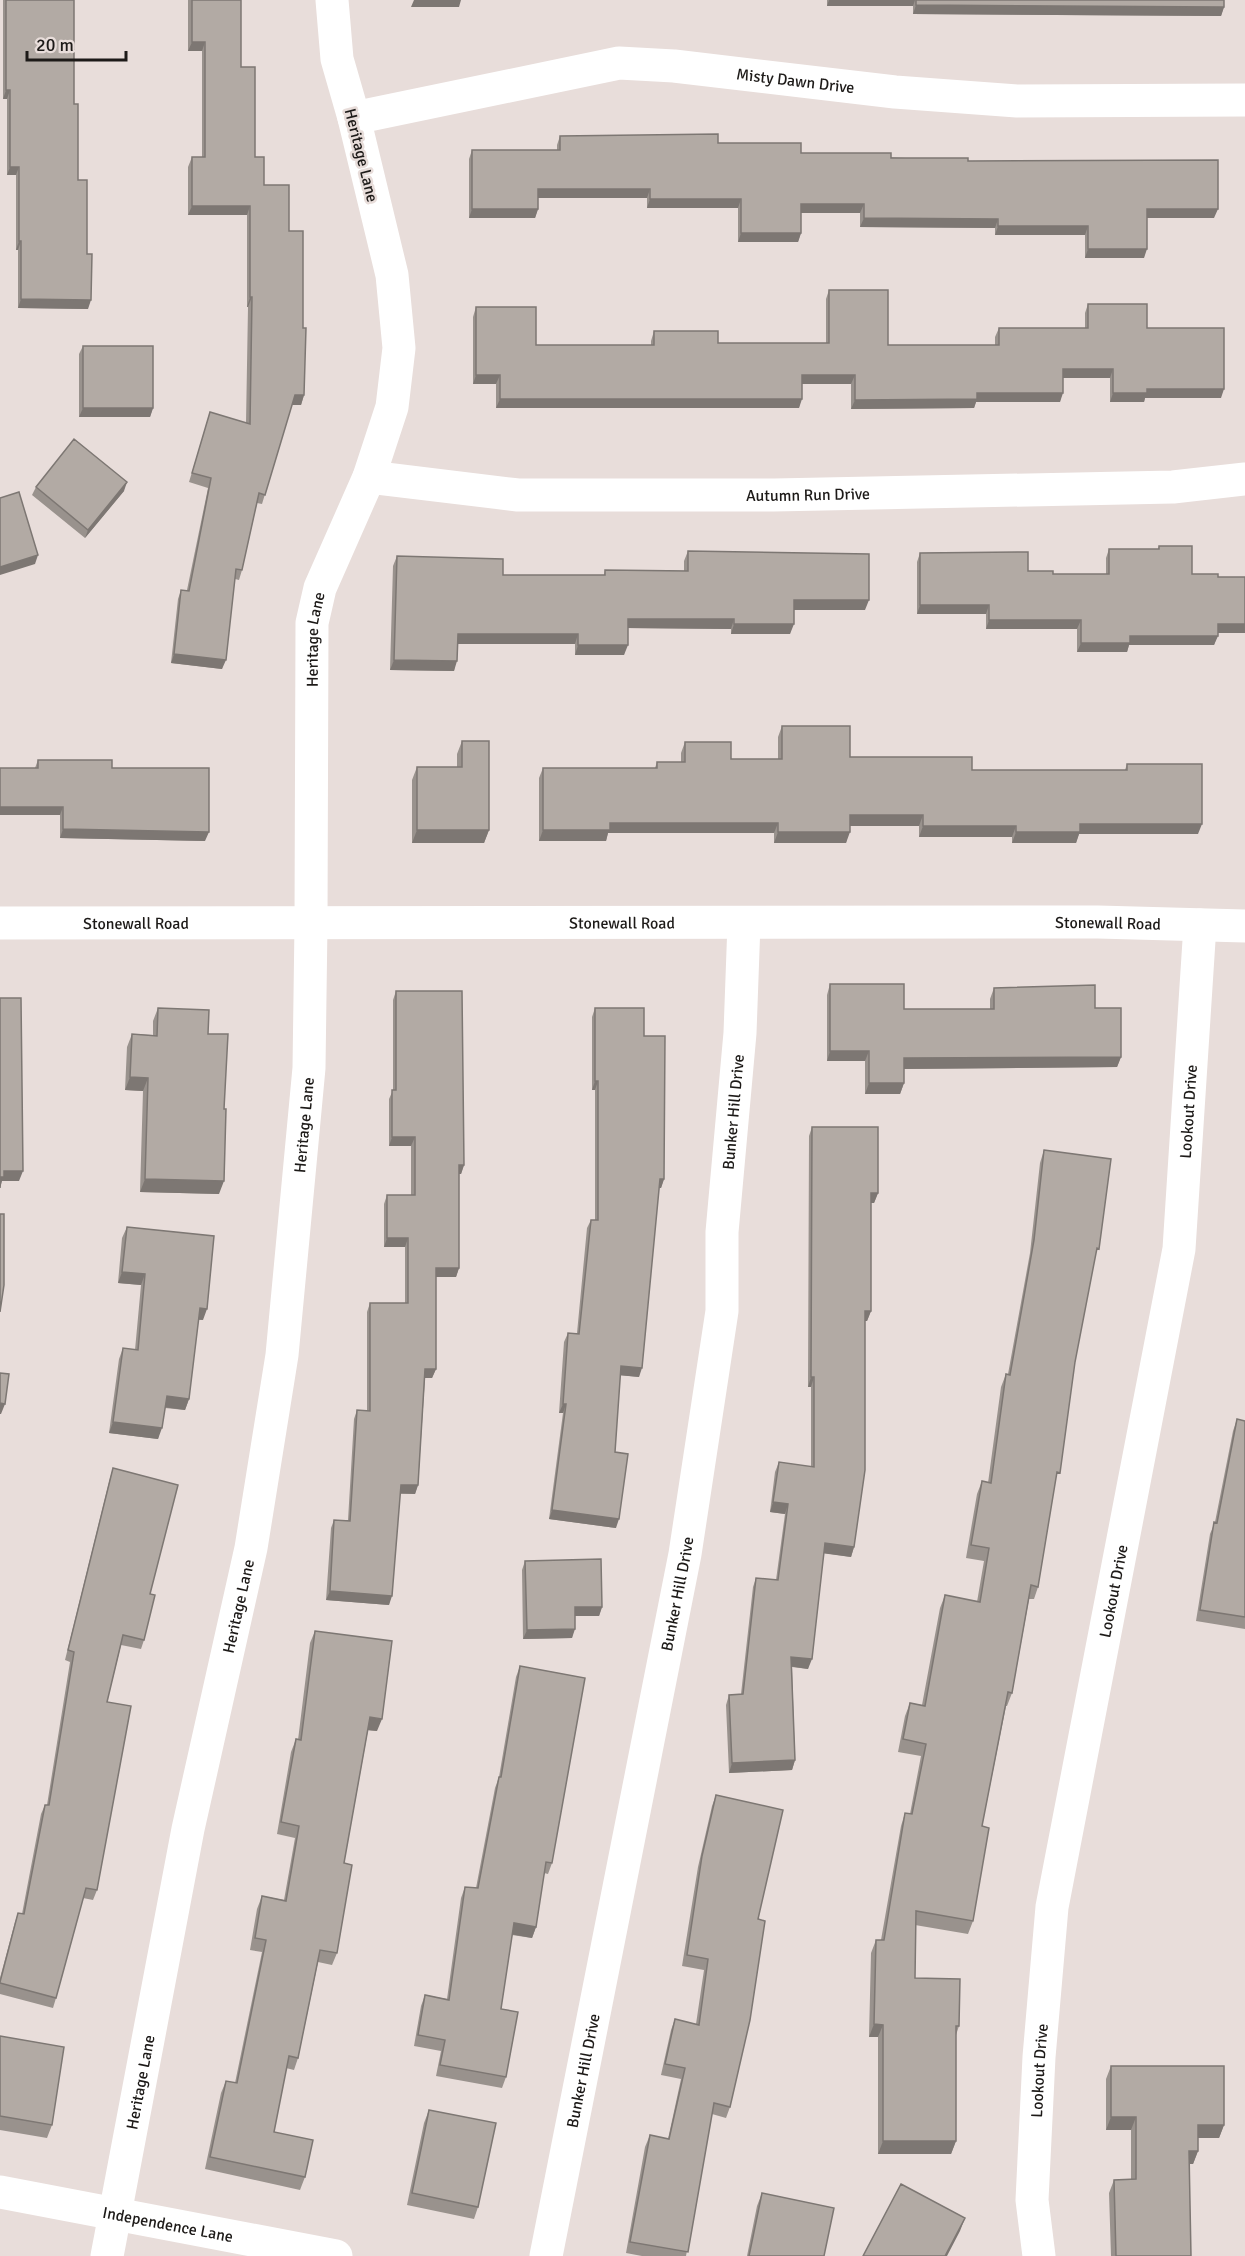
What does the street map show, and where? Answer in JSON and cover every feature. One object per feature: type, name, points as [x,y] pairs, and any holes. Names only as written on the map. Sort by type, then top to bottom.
[{"type":"street","name":"Heritage Lane","points":[[107,2256],[188,1829],[251,1548],[282,1355],[309,1068],[312,623],[320,588],[369,477],[392,407],[399,348],[392,275],[354,118],[337,59],[332,0]]},
{"type":"street","name":"Misty Dawn Drive","points":[[354,118],[619,63],[674,66],[895,92],[1017,101],[1245,100]]},
{"type":"street","name":"Autumn Run Drive","points":[[369,477],[518,495],[798,495],[1173,487],[1245,479]]},
{"type":"street","name":"Stonewall Road","points":[[0,923],[1098,922],[1245,926]]},
{"type":"street","name":"Bunker Hill Drive","points":[[546,2256],[685,1554],[722,1311],[722,1232],[740,1033],[744,923]]},
{"type":"street","name":"Lookout Drive","points":[[1039,2256],[1032,2200],[1039,2057],[1052,1907],[1179,1249],[1200,925]]},
{"type":"street","name":"Independence Lane","points":[[0,2192],[336,2256]]},
{"type":"building","points":[[6,0],[74,0],[74,104],[78,104],[78,180],[87,180],[87,254],[92,254],[91,300],[21,299],[19,167],[10,167],[10,90],[6,90]]},
{"type":"building","points":[[192,0],[241,0],[241,67],[255,67],[255,157],[264,157],[264,185],[289,185],[289,231],[303,231],[303,328],[306,328],[304,395],[295,395],[265,495],[259,493],[242,570],[236,569],[226,660],[174,654],[181,590],[189,591],[211,478],[192,473],[210,412],[250,424],[252,297],[250,297],[250,206],[192,206],[192,157],[205,157],[205,42],[192,42]]},
{"type":"building","points":[[916,0],[1224,0],[1224,7],[916,5]]},
{"type":"building","points":[[718,134],[718,143],[801,143],[801,153],[891,153],[891,158],[968,158],[968,161],[1218,160],[1218,209],[1147,209],[1147,249],[1088,249],[1088,226],[998,226],[998,219],[864,218],[864,204],[801,204],[801,233],[741,233],[741,199],[650,199],[650,189],[538,189],[538,209],[472,209],[472,150],[560,150],[560,136]]},
{"type":"building","points":[[829,290],[888,290],[888,345],[999,345],[999,328],[1088,328],[1088,304],[1147,304],[1147,328],[1224,328],[1224,389],[1147,389],[1147,393],[1113,393],[1113,369],[1063,369],[1063,393],[977,393],[977,399],[855,400],[855,375],[802,375],[802,399],[500,399],[500,375],[476,375],[476,307],[536,307],[536,345],[654,345],[654,331],[718,331],[718,343],[829,343]]},
{"type":"building","points":[[83,346],[153,346],[153,408],[83,408]]},
{"type":"building","points":[[74,439],[127,482],[88,530],[36,487]]},
{"type":"building","points":[[19,492],[38,555],[0,567],[0,498]]},
{"type":"building","points":[[1159,546],[1192,546],[1192,574],[1245,577],[1245,624],[1218,624],[1218,636],[1130,636],[1130,643],[1081,643],[1081,620],[989,620],[989,605],[920,605],[920,553],[1028,552],[1028,571],[1053,571],[1053,574],[1109,574],[1109,549],[1159,549]]},
{"type":"building","points":[[688,551],[869,554],[869,600],[794,600],[794,624],[734,624],[734,619],[628,619],[628,645],[578,645],[578,634],[458,634],[457,661],[394,660],[397,556],[503,559],[503,575],[605,575],[605,570],[688,571]]},
{"type":"building","points":[[782,726],[850,726],[850,757],[972,757],[972,770],[1127,770],[1127,764],[1202,764],[1202,824],[1080,824],[1080,832],[1016,832],[1016,826],[923,826],[923,815],[850,815],[850,832],[778,832],[778,823],[610,823],[610,830],[543,830],[543,768],[657,768],[657,762],[685,762],[685,742],[731,742],[731,759],[782,759]]},
{"type":"building","points":[[462,741],[489,741],[489,830],[417,830],[417,767],[462,767]]},
{"type":"building","points":[[38,760],[112,760],[112,768],[209,768],[209,832],[63,829],[63,807],[0,807],[0,768],[38,768]]},
{"type":"building","points":[[830,984],[904,984],[904,1009],[994,1009],[994,988],[1095,985],[1095,1008],[1121,1008],[1121,1057],[904,1058],[904,1083],[869,1083],[869,1051],[830,1051]]},
{"type":"building","points":[[396,991],[462,991],[464,1165],[459,1165],[459,1268],[436,1268],[436,1369],[425,1369],[418,1485],[401,1485],[392,1596],[330,1591],[334,1520],[350,1521],[357,1410],[370,1411],[370,1303],[408,1303],[408,1238],[387,1238],[387,1195],[415,1195],[415,1137],[392,1137],[392,1090],[396,1090]]},
{"type":"building","points":[[0,998],[21,998],[23,1171],[4,1171],[0,1188]]},
{"type":"building","points":[[158,1008],[209,1010],[208,1034],[228,1034],[224,1109],[226,1109],[224,1181],[145,1179],[148,1078],[130,1077],[132,1034],[157,1036]]},
{"type":"building","points":[[595,1008],[644,1008],[644,1036],[665,1036],[664,1179],[660,1179],[642,1368],[621,1366],[615,1452],[628,1454],[619,1519],[552,1510],[566,1404],[563,1404],[568,1333],[579,1334],[591,1220],[598,1220],[598,1081],[595,1081]]},
{"type":"building","points":[[812,1127],[878,1127],[878,1193],[871,1193],[871,1311],[865,1311],[865,1470],[854,1547],[825,1543],[812,1659],[791,1657],[795,1760],[732,1763],[729,1695],[743,1694],[756,1578],[778,1580],[788,1504],[773,1502],[779,1462],[814,1467],[814,1377],[811,1377]]},
{"type":"building","points":[[1044,1150],[1111,1159],[1099,1249],[1097,1248],[1075,1362],[1060,1473],[1057,1472],[1038,1587],[1031,1585],[1012,1693],[1008,1692],[982,1826],[989,1828],[973,1921],[916,1911],[915,1978],[960,1979],[959,2026],[956,2026],[956,2141],[883,2141],[883,2025],[874,2024],[876,1940],[884,1940],[905,1813],[912,1814],[926,1744],[903,1739],[910,1703],[925,1706],[945,1595],[980,1602],[989,1548],[971,1545],[982,1481],[991,1483],[1006,1374],[1010,1375],[1034,1240]]},
{"type":"building","points":[[0,1214],[4,1214],[4,1285],[0,1312]]},
{"type":"building","points":[[127,1227],[214,1236],[207,1309],[200,1308],[189,1399],[167,1396],[162,1428],[113,1422],[123,1348],[138,1350],[145,1274],[122,1272]]},
{"type":"building","points":[[0,1373],[9,1374],[5,1404],[0,1403]]},
{"type":"building","points":[[1237,1419],[1245,1421],[1245,1617],[1200,1610],[1214,1522],[1217,1523]]},
{"type":"building","points":[[113,1468],[178,1485],[150,1594],[155,1595],[144,1640],[123,1635],[107,1702],[131,1706],[97,1890],[86,1888],[56,1998],[0,1982],[18,1913],[24,1914],[45,1805],[49,1805],[74,1652],[68,1650]]},
{"type":"building","points":[[601,1559],[602,1607],[575,1607],[575,1629],[527,1630],[525,1561]]},
{"type":"building","points":[[315,1631],[392,1641],[382,1719],[370,1717],[344,1863],[352,1865],[337,1953],[320,1950],[298,2058],[289,2056],[274,2132],[313,2140],[305,2177],[210,2157],[226,2081],[237,2083],[266,1940],[255,1938],[262,1896],[286,1901],[299,1826],[281,1822],[296,1739],[301,1740]]},
{"type":"building","points":[[520,1666],[585,1678],[552,1863],[546,1862],[536,1927],[514,1923],[501,2009],[518,2012],[506,2077],[440,2065],[445,2040],[418,2035],[425,1995],[449,2000],[465,1887],[478,1888],[499,1777],[501,1777]]},
{"type":"building","points":[[716,1795],[783,1810],[758,1919],[765,1921],[750,2020],[730,2107],[714,2103],[688,2252],[630,2242],[650,2135],[669,2139],[685,2068],[665,2064],[675,2019],[699,2025],[708,1959],[687,1955],[702,1856]]},
{"type":"building","points":[[0,2036],[64,2047],[52,2125],[0,2116]]},
{"type":"building","points":[[1111,2066],[1224,2066],[1224,2125],[1198,2125],[1198,2151],[1189,2151],[1191,2256],[1116,2256],[1114,2180],[1136,2179],[1136,2117],[1111,2117]]},
{"type":"building","points":[[429,2110],[496,2123],[478,2207],[412,2193]]},
{"type":"building","points":[[901,2184],[965,2218],[945,2256],[863,2256]]},
{"type":"building","points":[[762,2193],[834,2208],[824,2256],[749,2256]]}]
